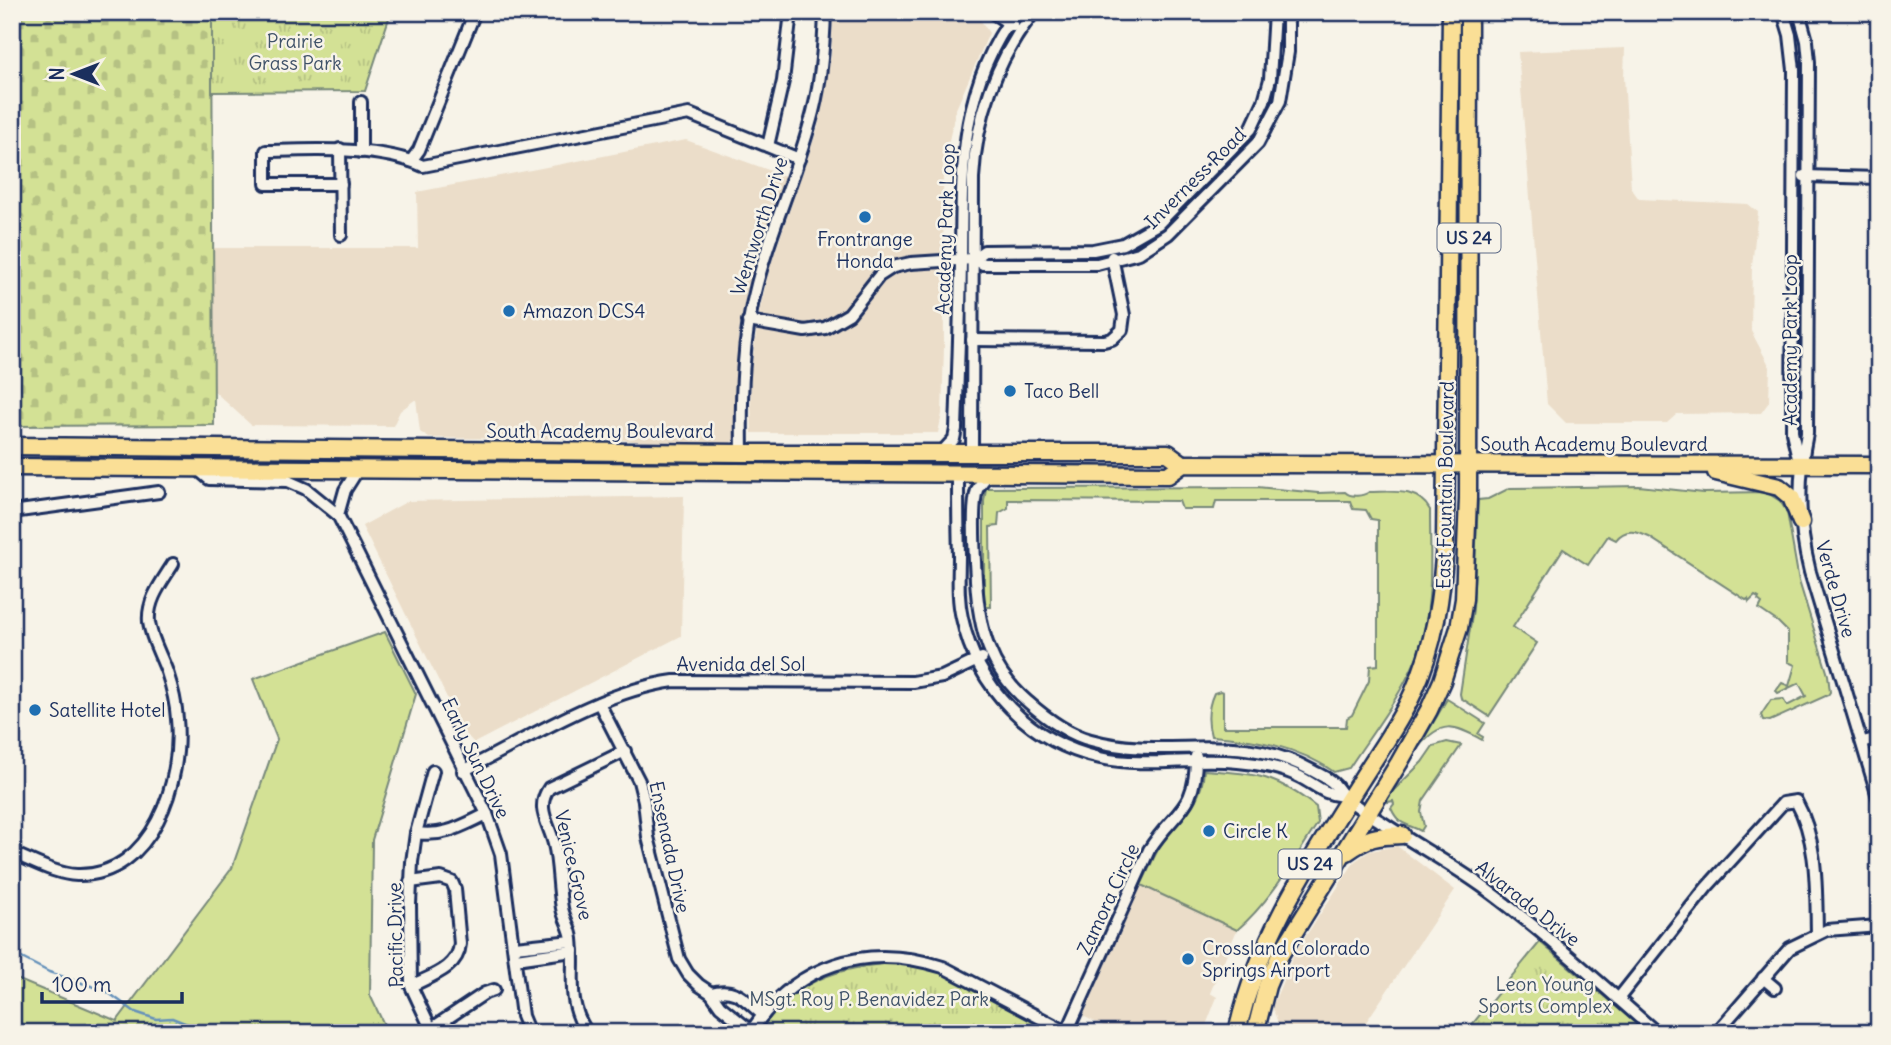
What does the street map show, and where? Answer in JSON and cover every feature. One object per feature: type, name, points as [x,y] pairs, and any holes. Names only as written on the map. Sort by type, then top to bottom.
[{"type":"highway","name":"East Fountain Boulevard","points":[[1237,1033],[1249,984],[1272,929],[1346,798],[1398,722],[1423,670],[1437,621],[1444,568],[1451,12]]},
{"type":"highway","name":"East Fountain Boulevard","points":[[1255,1033],[1267,986],[1280,955],[1429,710],[1452,653],[1464,599],[1469,465],[1469,12]]},
{"type":"highway","name":"South Academy Boulevard","points":[[12,446],[742,453],[1168,453],[1183,464],[1879,466]]},
{"type":"highway","points":[[768,473],[781,464],[946,463],[972,453]]},
{"type":"highway","points":[[958,474],[978,463],[1071,463],[1104,453]]},
{"type":"highway","name":"South Academy Boulevard","points":[[12,467],[1168,475],[1183,464]]},
{"type":"highway","points":[[1683,465],[1779,487],[1791,497],[1801,522]]},
{"type":"highway","points":[[1342,855],[1365,839],[1376,835],[1402,835]]},
{"type":"street","points":[[411,160],[419,150],[475,12]]},
{"type":"street","points":[[768,146],[783,80],[792,12]]},
{"type":"street","name":"Wentworth Drive","points":[[742,453],[741,382],[748,321],[763,263],[799,159],[818,90],[825,12]]},
{"type":"street","points":[[992,12],[1020,30]]},
{"type":"street","name":"Academy Park Loop","points":[[972,453],[972,340],[961,184],[968,121],[983,70],[1016,12]]},
{"type":"street","name":"Academy Park Loop","points":[[941,453],[954,439],[956,429],[973,178],[979,127],[999,69],[1020,30],[1034,12]]},
{"type":"street","name":"Inverness Road","points":[[967,260],[984,251],[1093,250],[1110,247],[1135,239],[1158,225],[1251,129],[1264,101],[1270,79],[1275,12]]},
{"type":"street","name":"Inverness Road","points":[[967,260],[984,264],[1097,264],[1139,253],[1168,234],[1258,143],[1280,101],[1288,51],[1288,12]]},
{"type":"street","name":"Academy Park Loop","points":[[1783,12],[1793,54],[1795,178],[1792,432],[1800,465]]},
{"type":"street","name":"Academy Park Loop","points":[[1799,12],[1804,25],[1809,62],[1807,433],[1800,465]]},
{"type":"street","points":[[361,102],[361,152]]},
{"type":"street","points":[[341,184],[265,184],[266,150],[340,149],[411,160],[423,166],[689,114],[799,159]]},
{"type":"street","points":[[340,149],[341,235]]},
{"type":"street","points":[[1795,178],[1879,178]]},
{"type":"street","points":[[972,340],[1112,339],[1122,330],[1124,314],[1110,247]]},
{"type":"street","points":[[748,321],[805,331],[825,328],[849,314],[872,283],[886,271],[911,263],[967,260]]},
{"type":"street","name":"Verde Drive","points":[[1800,465],[1801,522],[1810,572],[1879,800]]},
{"type":"street","name":"Early Sun Drive","points":[[196,468],[209,479],[288,481],[306,489],[338,515],[487,814],[501,854],[522,1016],[528,1033]]},
{"type":"street","points":[[338,515],[345,490],[357,471]]},
{"type":"street","points":[[990,473],[982,481],[975,498],[975,553],[980,623],[991,654],[1022,697],[1071,733],[1090,740],[1117,746],[1235,746],[1288,758],[1334,783],[1346,798],[1368,813]]},
{"type":"street","points":[[958,474],[959,601],[962,618],[976,661],[996,693],[1014,714],[1068,748],[1100,758],[1234,761],[1267,766],[1301,777],[1328,794],[1346,798]]},
{"type":"street","points":[[12,512],[159,492]]},
{"type":"street","points":[[12,853],[61,872],[87,874],[101,872],[128,859],[150,834],[172,782],[179,738],[173,694],[149,621],[154,594],[173,564]]},
{"type":"street","name":"Avenida del Sol","points":[[464,771],[599,703],[635,689],[674,681],[920,681],[942,677],[991,654]]},
{"type":"street","name":"Ensenada Drive","points":[[599,703],[639,781],[645,801],[648,837],[679,959],[688,974],[751,1032]]},
{"type":"street","points":[[1863,743],[1879,738]]},
{"type":"street","name":"Zamora Circle","points":[[1068,1032],[1149,850],[1191,797],[1196,746]]},
{"type":"street","name":"Venice Grove","points":[[587,1033],[572,998],[571,930],[562,908],[555,848],[542,805],[549,788],[625,751]]},
{"type":"street","name":"Pacific Drive","points":[[432,1031],[411,986],[410,882],[416,833],[433,771]]},
{"type":"street","points":[[1618,999],[1706,887],[1783,803],[1796,801],[1805,817],[1815,872],[1817,933]]},
{"type":"street","name":"Alvarado Drive","points":[[1368,813],[1451,865],[1507,905],[1657,1033]]},
{"type":"street","points":[[416,833],[433,835],[447,832],[487,814]]},
{"type":"street","points":[[410,882],[441,878],[452,882],[460,944],[460,953],[449,966],[411,986]]},
{"type":"street","points":[[1716,1033],[1790,948],[1817,933],[1851,926],[1879,926]]},
{"type":"street","points":[[514,947],[573,946]]},
{"type":"street","points":[[516,959],[573,946]]},
{"type":"street","points":[[751,1032],[776,1000],[792,986],[841,961],[885,956],[924,961],[943,967],[1068,1032]]},
{"type":"street","points":[[1763,978],[1775,988]]},
{"type":"street","points":[[432,1031],[485,993],[494,990]]},
{"type":"street","points":[[711,993],[721,990],[735,992],[763,1015]]},
{"type":"shaded area","name":"Frontrange Honda","points":[[833,12],[971,12],[978,16],[989,33],[956,109],[943,167],[944,347],[942,414],[938,433],[752,433],[750,375],[760,308],[770,267],[818,127],[831,55]]},
{"type":"shaded area","points":[[1625,48],[1624,77],[1631,188],[1639,199],[1748,204],[1758,212],[1752,266],[1751,331],[1770,367],[1769,402],[1761,413],[1677,414],[1667,423],[1566,423],[1547,404],[1518,52]]},
{"type":"shaded area","points":[[686,140],[785,176],[746,295],[739,334],[734,440],[728,445],[680,445],[612,439],[429,438],[420,432],[416,399],[400,411],[393,426],[251,425],[214,391],[214,248],[418,248],[417,192]]},
{"type":"shaded area","points":[[684,496],[681,636],[474,743],[464,732],[362,526],[408,501]]},
{"type":"shaded area","points":[[1397,846],[1455,890],[1360,1031],[1282,1033],[1272,1007],[1294,954],[1355,861],[1370,851]]},
{"type":"shaded area","points":[[1141,885],[1237,930],[1210,993],[1217,997],[1203,1033],[1117,1033],[1083,1016]]},
{"type":"green space","points":[[12,12],[212,12],[214,425],[12,426]]},
{"type":"green space","name":"Prairie Grass Park","points":[[212,12],[391,12],[365,91],[212,92]]},
{"type":"green space","points":[[1639,486],[1704,493],[1766,492],[1780,501],[1787,512],[1799,581],[1828,675],[1828,695],[1770,721],[1763,720],[1761,715],[1771,700],[1783,699],[1787,706],[1806,696],[1799,683],[1778,693],[1776,691],[1782,683],[1789,686],[1795,665],[1788,662],[1788,632],[1759,609],[1762,603],[1759,598],[1755,596],[1749,602],[1649,537],[1631,532],[1619,536],[1616,540],[1608,536],[1588,565],[1563,549],[1513,627],[1537,643],[1489,716],[1461,698],[1473,609],[1478,500],[1488,499],[1510,488]]},
{"type":"green space","points":[[1257,487],[1318,493],[1345,492],[1354,496],[1369,492],[1403,492],[1418,497],[1430,510],[1429,600],[1418,653],[1396,697],[1349,768],[1334,772],[1305,756],[1275,745],[1211,736],[1209,709],[1214,693],[1220,691],[1223,692],[1223,727],[1346,727],[1347,718],[1352,715],[1369,681],[1370,666],[1378,665],[1378,520],[1371,519],[1366,510],[1353,509],[1350,501],[1216,501],[1214,509],[1182,509],[1179,501],[1008,500],[1008,508],[999,513],[998,526],[990,527],[991,607],[984,607],[986,488]]},
{"type":"green space","points":[[385,632],[416,694],[372,840],[370,995],[388,1033],[12,1033],[12,977],[117,1021],[232,868],[277,739],[253,679]]},
{"type":"green space","points":[[1447,699],[1485,723],[1478,734],[1483,737],[1482,740],[1448,727],[1434,732],[1419,747]]},
{"type":"green space","points":[[1447,742],[1461,745],[1423,801],[1421,812],[1424,826],[1421,831],[1400,821],[1391,808],[1393,801],[1388,802],[1386,798],[1422,762],[1433,746]]},
{"type":"green space","points":[[1204,770],[1264,778],[1288,788],[1316,807],[1318,823],[1271,893],[1237,930],[1141,885],[1155,854],[1195,802]]},
{"type":"green space","name":"Leon Young Sports Complex","points":[[1540,942],[1647,1033],[1465,1033]]},
{"type":"green space","name":"MSgt. Roy P. Benavidez Park","points":[[897,963],[932,969],[948,976],[1053,1033],[756,1033],[784,1001],[818,980],[856,968]]},
{"type":"waterway","points":[[12,953],[49,972],[106,991],[135,1012],[156,1019],[172,1018],[210,1033]]},
{"type":"place","name":"Frontrange Honda","points":[[865,217]]},
{"type":"place","name":"Amazon DCS4","points":[[509,311]]},
{"type":"place","name":"Taco Bell","points":[[1010,391]]},
{"type":"place","name":"Satellite Hotel","points":[[35,710]]},
{"type":"place","name":"Circle K","points":[[1209,831]]},
{"type":"place","name":"Crossland Colorado Springs Airport","points":[[1188,959]]}]
